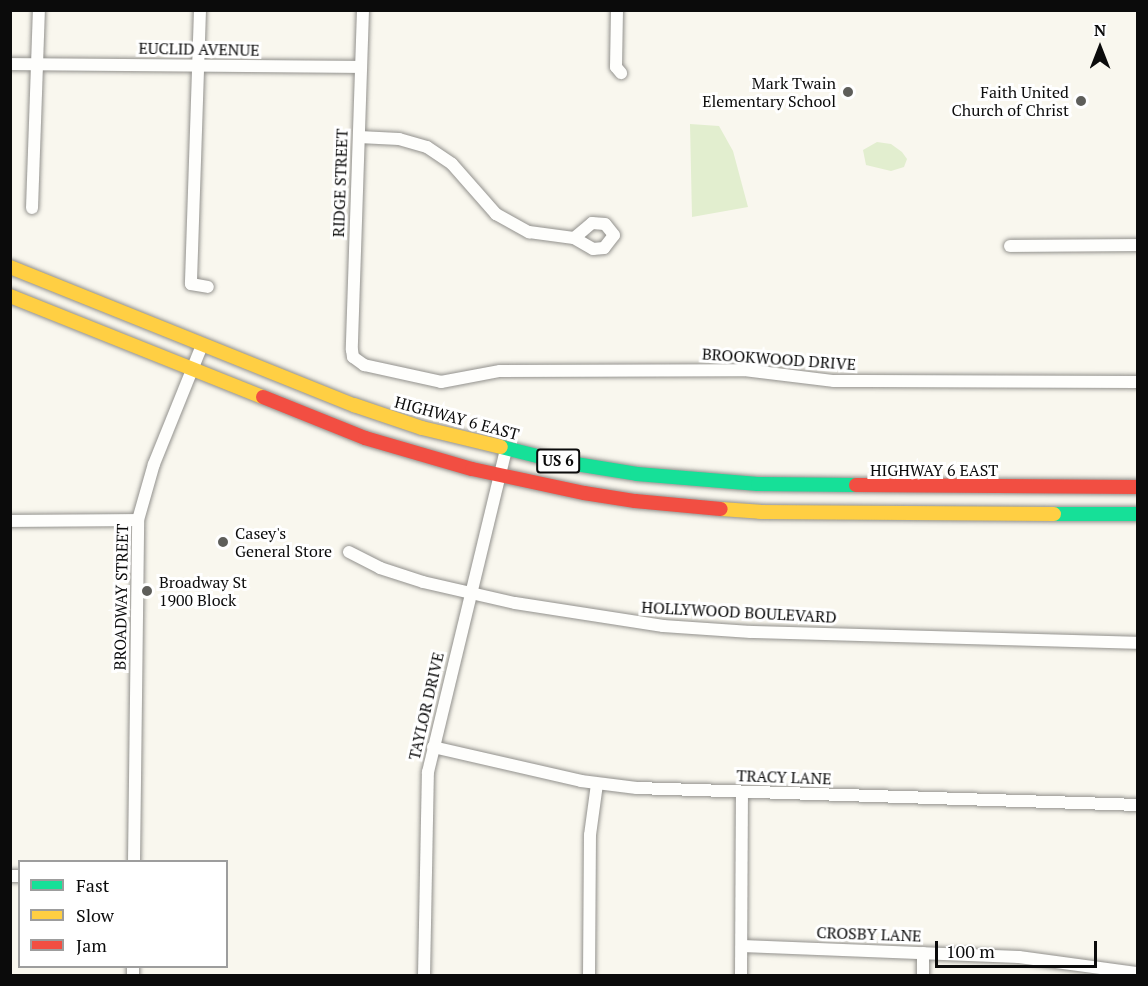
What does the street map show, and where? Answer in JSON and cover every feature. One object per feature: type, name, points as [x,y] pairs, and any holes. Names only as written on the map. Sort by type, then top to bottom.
[{"type":"main road","name":"HIGHWAY 6 EAST","points":[[10,267],[354,405],[422,428],[506,450],[637,474],[758,484],[900,487],[1137,486]]},
{"type":"main road","name":"US 6","points":[[10,296],[365,438],[500,476],[635,501],[760,512],[1137,514]]},
{"type":"street","points":[[32,208],[39,10]]},
{"type":"street","points":[[200,10],[191,284],[208,287]]},
{"type":"street","name":"RIDGE STREET","points":[[353,357],[363,10]]},
{"type":"street","points":[[617,10],[616,67],[621,73]]},
{"type":"street","name":"EUCLID AVENUE","points":[[10,64],[361,68]]},
{"type":"street","points":[[358,137],[399,139],[427,147],[452,164],[496,214],[512,224],[529,232],[574,238]]},
{"type":"street","points":[[1010,246],[1137,244]]},
{"type":"street","name":"BROADWAY STREET","points":[[134,860],[138,520],[154,464],[202,345]]},
{"type":"street","name":"BROOKWOOD DRIVE","points":[[353,357],[364,365],[441,382],[500,370],[744,370],[834,381],[1137,382]]},
{"type":"street","name":"TAYLOR DRIVE","points":[[424,975],[428,772],[506,450]]},
{"type":"street","points":[[10,521],[138,520]]},
{"type":"street","name":"HOLLYWOOD BOULEVARD","points":[[349,552],[380,568],[423,582],[581,615],[663,626],[751,632],[1137,643]]},
{"type":"street","name":"TRACY LANE","points":[[433,747],[597,784],[657,790],[1137,805]]},
{"type":"street","points":[[589,975],[590,835],[597,784]]},
{"type":"street","points":[[741,975],[742,792]]},
{"type":"street","name":"CROSBY LANE","points":[[742,946],[1019,957],[1137,973]]},
{"type":"street","points":[[923,953],[923,975]]},
{"type":"green space","points":[[690,124],[719,126],[733,151],[748,207],[692,217]]},
{"type":"green space","points":[[877,142],[891,144],[902,152],[907,159],[904,167],[891,171],[866,165],[863,150]]},
{"type":"traffic: fast","points":[[501,447],[557,461],[637,474],[758,484],[856,485]]},
{"type":"traffic: fast","points":[[1054,514],[1138,514]]},
{"type":"traffic: slow","points":[[10,267],[354,405],[422,428],[501,447]]},
{"type":"traffic: slow","points":[[10,296],[263,397]]},
{"type":"traffic: slow","points":[[721,509],[760,512],[1054,514]]},
{"type":"traffic: jam","points":[[263,397],[365,438],[472,469],[584,493],[635,501],[721,509]]},
{"type":"traffic: jam","points":[[856,485],[1138,487]]},
{"type":"place","name":"Mark Twain Elementary School","points":[[848,92]]},
{"type":"place","name":"Faith United Church of Christ","points":[[1081,101]]},
{"type":"place","name":"Casey's General Store","points":[[223,542]]},
{"type":"place","name":"Broadway St 1900 Block","points":[[147,591]]}]
